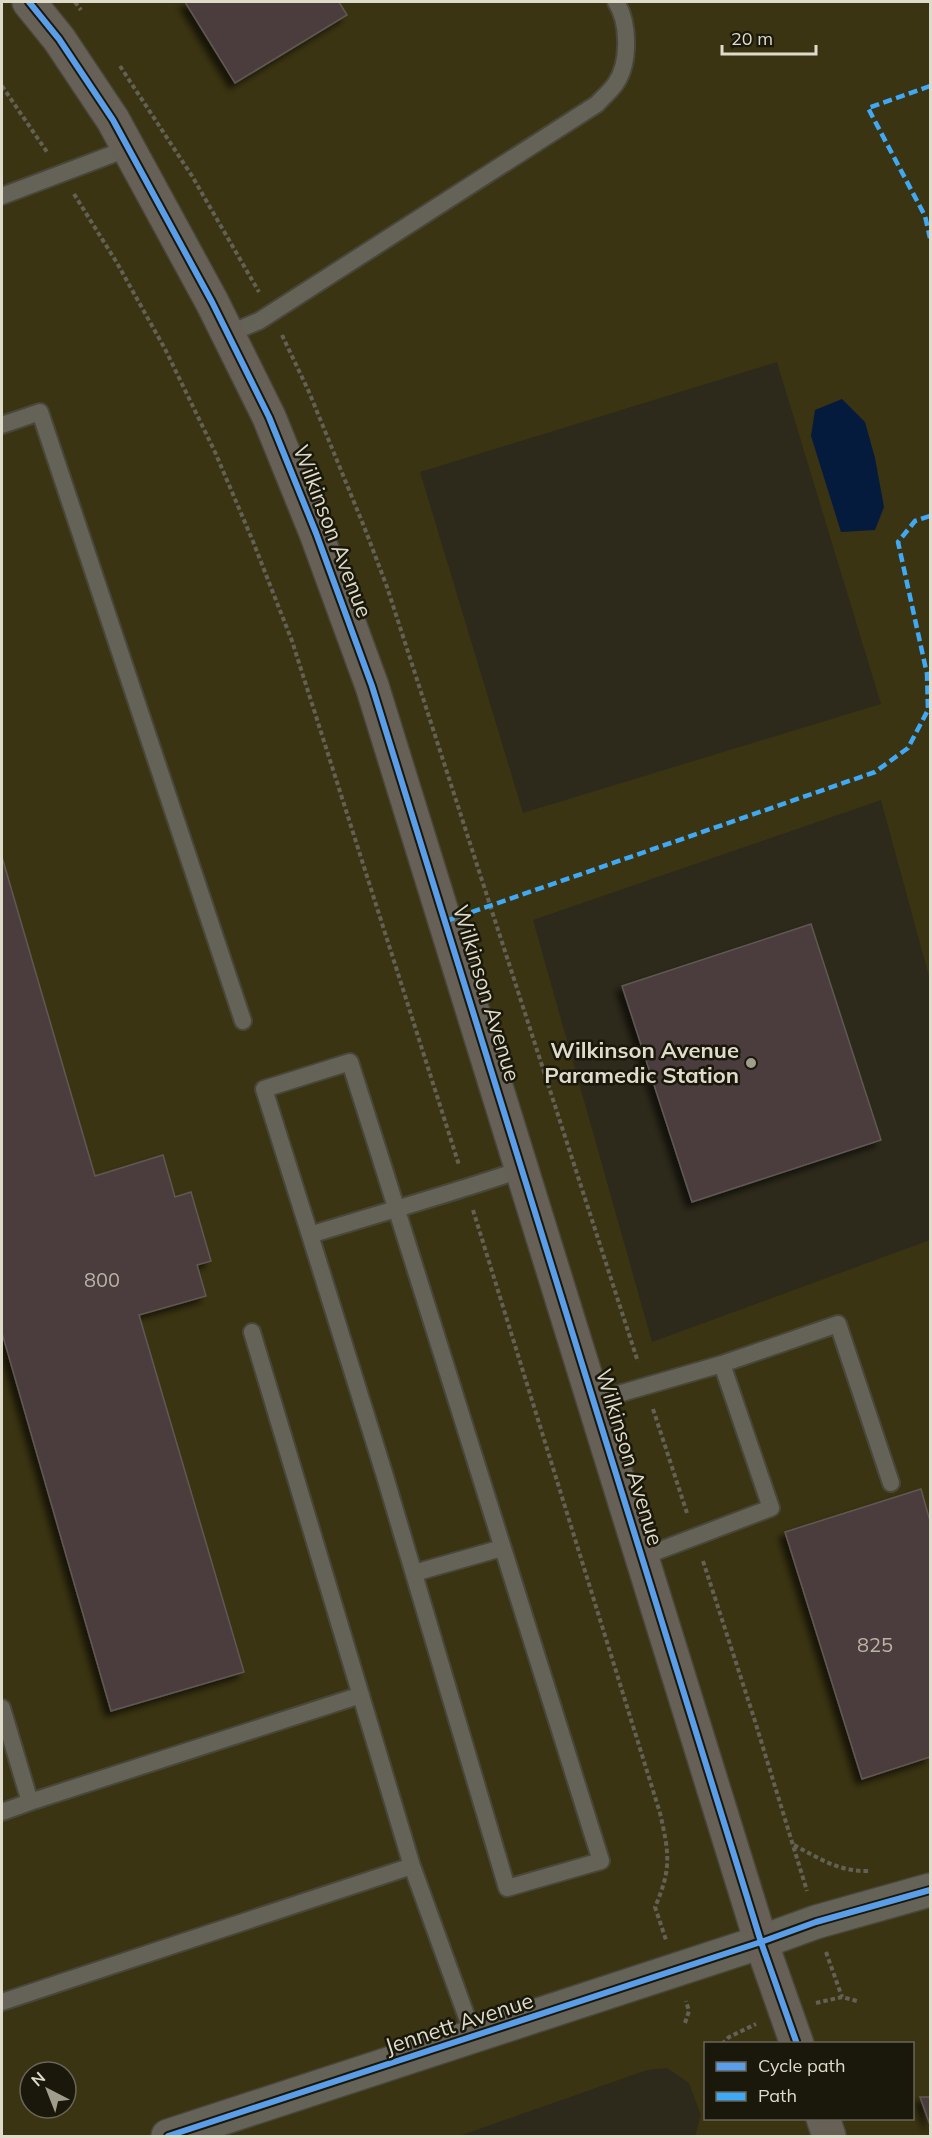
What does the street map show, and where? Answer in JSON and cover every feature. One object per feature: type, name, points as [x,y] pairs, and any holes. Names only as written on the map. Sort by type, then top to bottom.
[{"type":"street","name":"Wilkinson Avenue","points":[[29,2],[59,39],[129,148],[228,334],[269,417],[316,533],[372,686],[761,1942],[797,2042]]},
{"type":"street","name":"Jennett Avenue","points":[[168,2136],[474,2037],[816,1922],[930,1890]]},
{"type":"street","points":[[824,2120],[829,2136]]},
{"type":"lane","points":[[228,334],[259,321],[597,104],[617,81],[626,53],[627,34],[616,2]]},
{"type":"lane","points":[[2,196],[129,148]]},
{"type":"lane","points":[[2,425],[40,412],[243,1021]]},
{"type":"lane","points":[[350,1062],[601,1861],[507,1888],[414,1573],[310,1235],[264,1089],[350,1062]]},
{"type":"lane","points":[[310,1235],[523,1169]]},
{"type":"lane","points":[[594,1401],[722,1364],[838,1324],[891,1483]]},
{"type":"lane","points":[[252,1332],[412,1866],[474,2037]]},
{"type":"lane","points":[[642,1557],[771,1508],[722,1364]]},
{"type":"lane","points":[[414,1573],[502,1548]]},
{"type":"lane","points":[[2,1812],[361,1695]]},
{"type":"lane","points":[[2,1708],[30,1802]]},
{"type":"lane","points":[[2,2002],[412,1866]]},
{"type":"path","points":[[75,2],[86,18]]},
{"type":"path","points":[[118,64],[192,176],[271,313],[309,392],[387,587],[842,1997]]},
{"type":"path","points":[[2,86],[62,174],[117,263],[165,349],[215,452],[292,641],[466,1188],[660,1813],[668,1852],[665,1885],[655,1907],[689,2011],[685,2023]]},
{"type":"path","points":[[794,1845],[829,1864],[845,1869],[865,1872],[876,1870]]},
{"type":"path","points":[[723,2042],[785,2010],[842,1997],[856,2001]]},
{"type":"shaded area","points":[[2,2],[930,2],[930,980],[881,800],[533,920],[652,1342],[930,1240],[930,2136],[695,2136],[701,2115],[689,2083],[667,2068],[647,2070],[459,2136],[2,2136]],"holes":[[[777,362],[881,704],[523,813],[420,472]]]},
{"type":"water","points":[[842,399],[865,422],[875,458],[884,507],[875,530],[841,532],[811,436],[815,410]]},
{"type":"building","points":[[185,2],[339,2],[347,15],[235,83]]},
{"type":"building","points":[[2,857],[95,1176],[163,1155],[175,1197],[191,1192],[211,1261],[197,1265],[206,1296],[139,1315],[244,1672],[111,1711],[2,1333]]},
{"type":"building","name":"Wilkinson Avenue Paramedic Station","points":[[811,924],[881,1140],[692,1202],[622,986]]},
{"type":"building","points":[[921,1489],[930,1521],[930,1757],[862,1779],[785,1532]]},
{"type":"building","points":[[920,2097],[930,2097],[930,2125]]},
{"type":"marked path","points":[[930,86],[868,108],[925,216],[930,238]]},
{"type":"marked path","points":[[446,921],[875,772],[908,748],[928,710],[927,674],[898,542],[915,521],[930,516]]},
{"type":"cycle path","points":[[29,2],[59,39],[113,120],[212,302],[269,417],[316,533],[372,686],[761,1942],[796,2042]]},
{"type":"cycle path","points":[[168,2136],[816,1922],[930,1890]]},
{"type":"place","name":"Wilkinson Avenue Paramedic Station","points":[[751,1063]]}]
